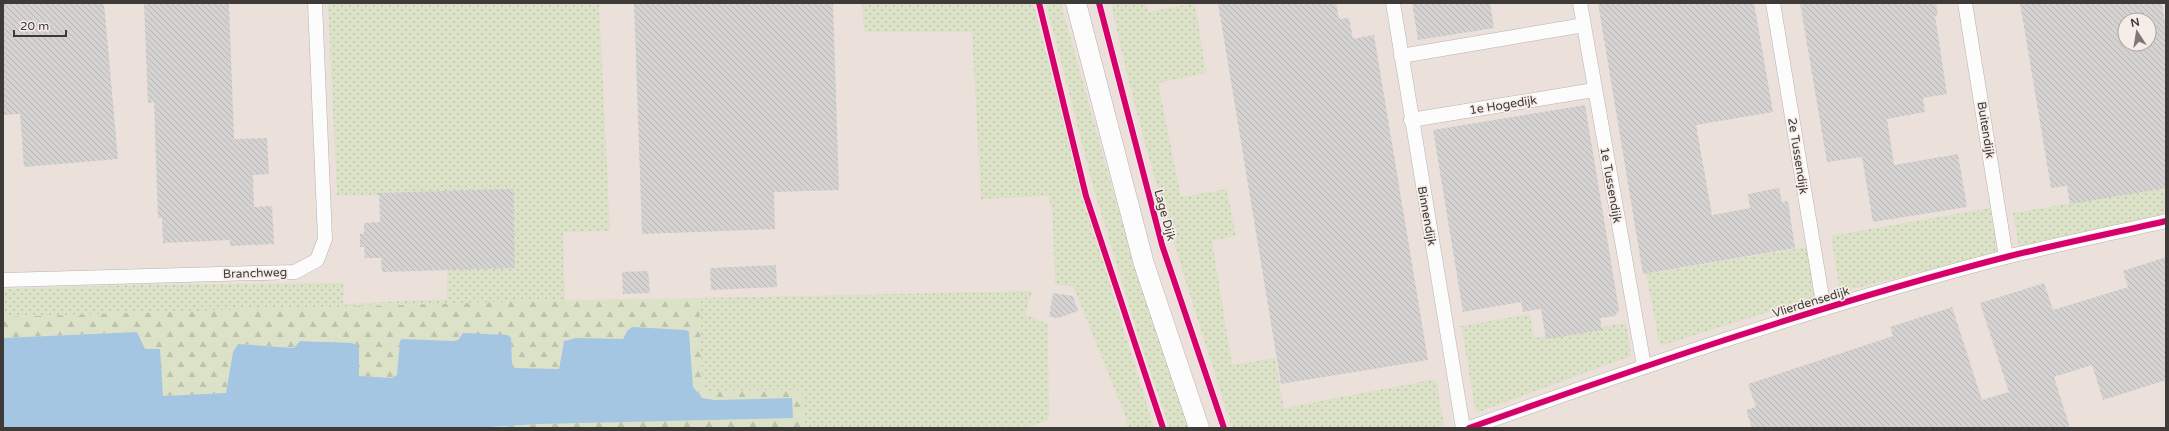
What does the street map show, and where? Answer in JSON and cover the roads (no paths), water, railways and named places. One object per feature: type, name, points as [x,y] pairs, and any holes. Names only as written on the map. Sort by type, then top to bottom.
[{"type":"main road","points":[[1076,3],[1144,264],[1199,428]]},
{"type":"street","name":"Branchweg","points":[[3,280],[295,272],[317,260],[325,239],[315,3]]},
{"type":"street","name":"Binnendijk","points":[[1393,3],[1411,120],[1463,428]]},
{"type":"street","name":"1e Tussendijk","points":[[1580,3],[1594,90],[1644,366]]},
{"type":"street","name":"2e Tussendijk","points":[[1773,3],[1824,309]]},
{"type":"street","name":"Buitendijk","points":[[1965,3],[2006,257]]},
{"type":"street","points":[[1401,56],[1584,25]]},
{"type":"street","name":"1e Hogedijk","points":[[1411,120],[1594,90]]},
{"type":"street","name":"Vlierdensedijk","points":[[1469,428],[1644,366],[1824,309],[2006,257],[2166,221]]},
{"type":"water","points":[[632,327],[686,330],[689,332],[693,387],[702,398],[715,400],[792,398],[793,418],[538,424],[474,428],[3,428],[3,338],[137,332],[145,349],[160,349],[163,396],[226,393],[233,352],[238,344],[294,348],[300,341],[352,343],[359,347],[359,376],[392,378],[397,375],[400,341],[402,339],[454,341],[458,340],[463,333],[508,335],[511,338],[512,365],[515,368],[559,369],[564,341],[576,338],[623,339],[627,331]]}]
